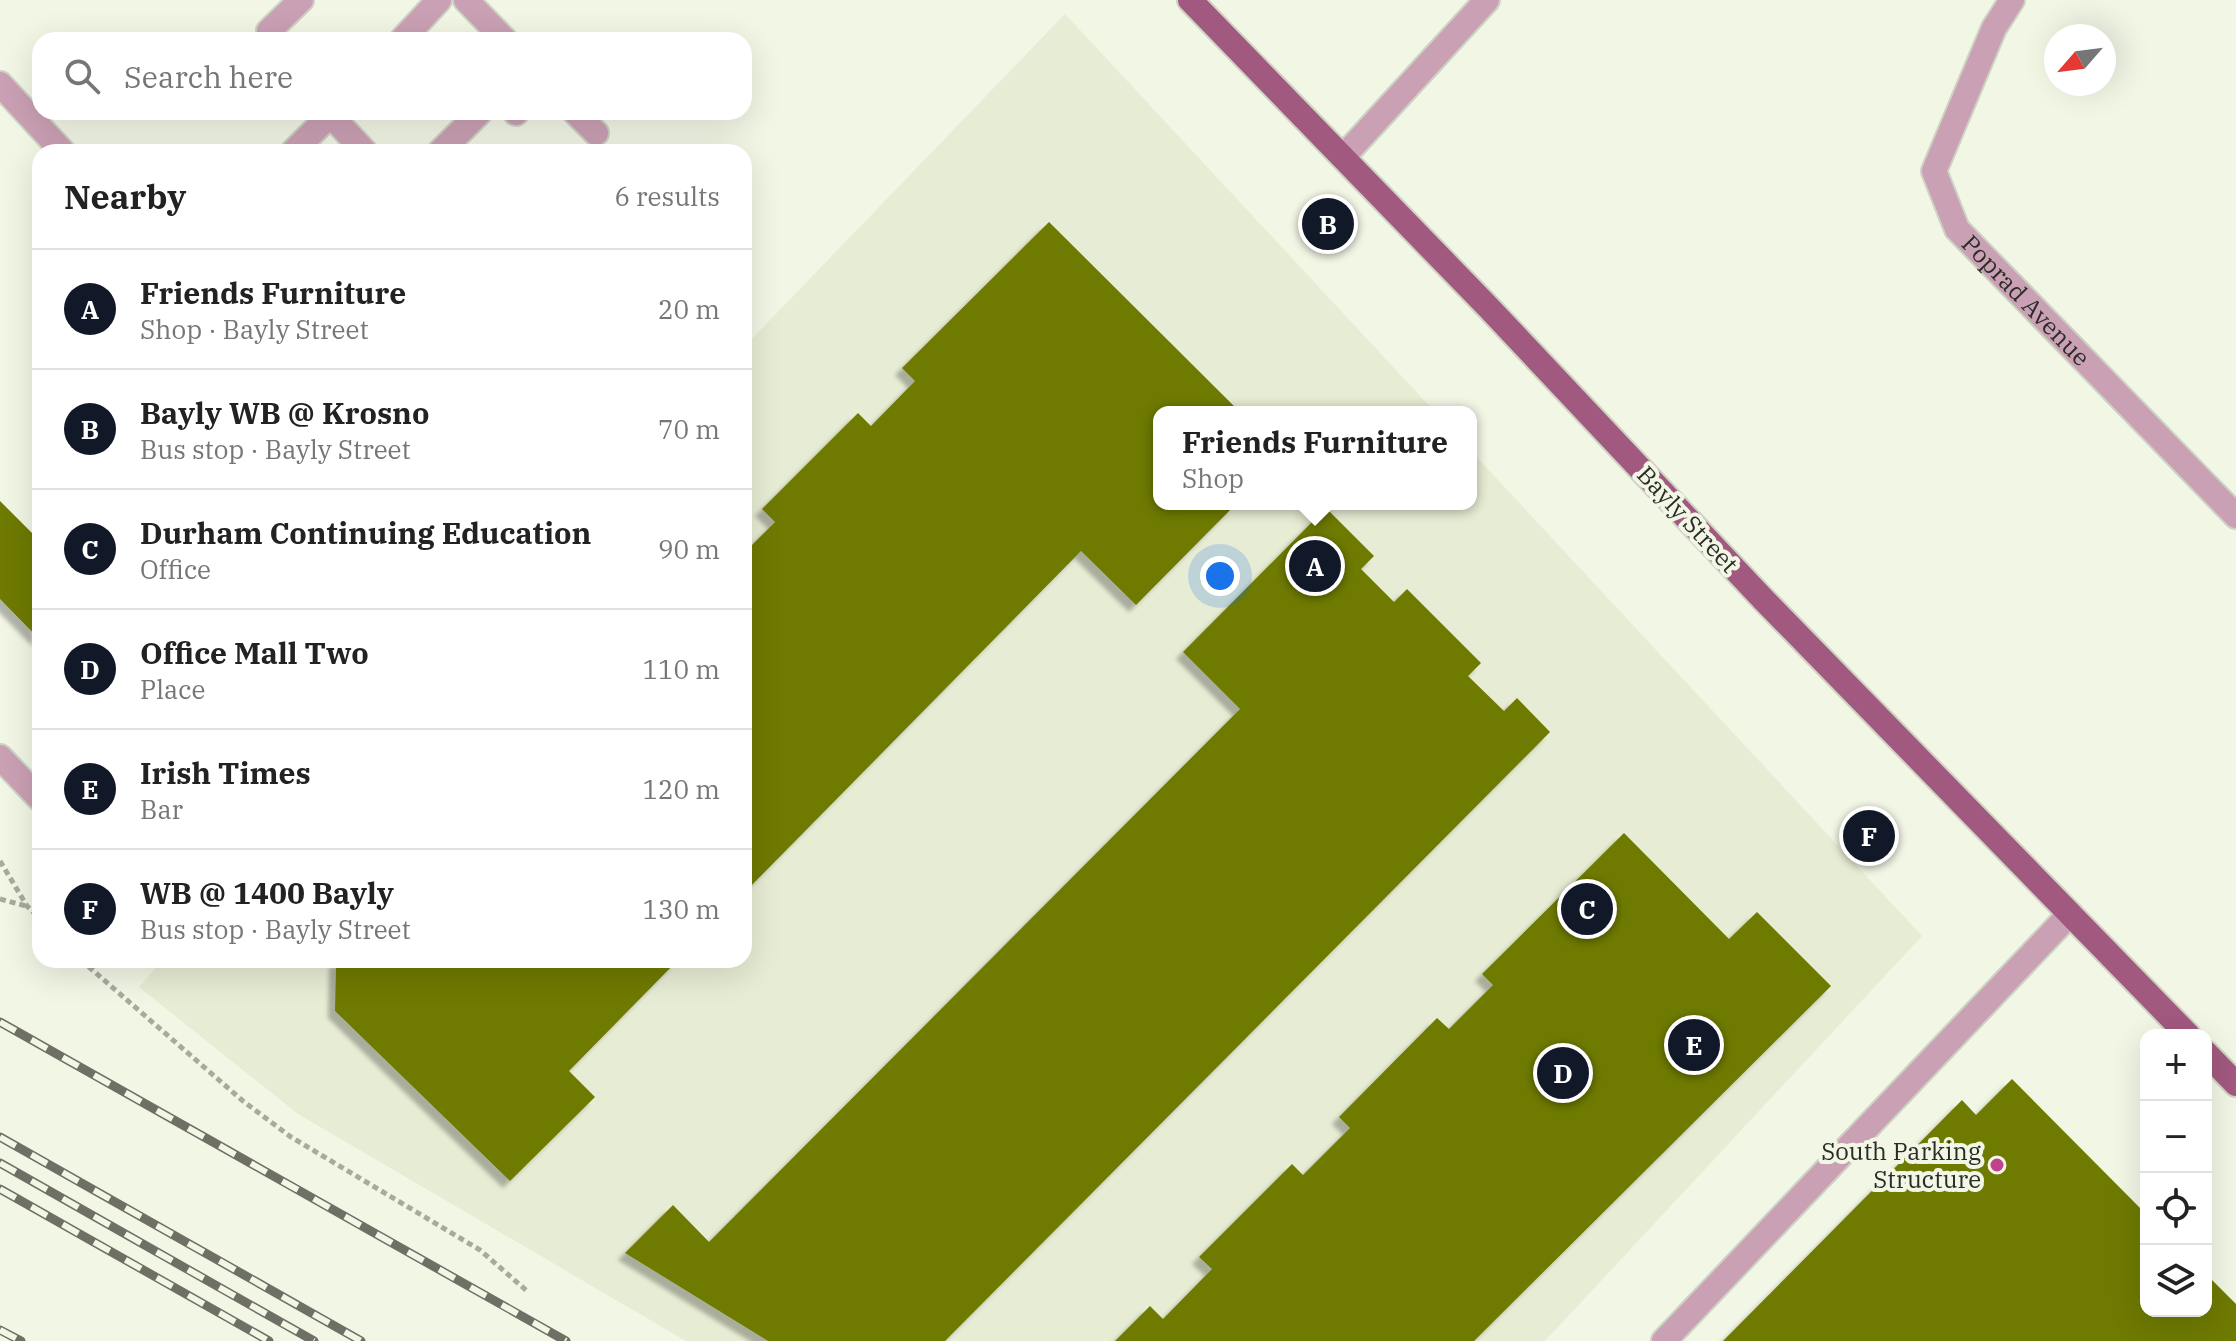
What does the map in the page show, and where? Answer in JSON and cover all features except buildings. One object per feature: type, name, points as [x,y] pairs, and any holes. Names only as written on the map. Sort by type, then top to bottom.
[{"type":"main road","name":"Bayly Street","points":[[1190,0],[1344,156],[1762,598],[2182,1029]]},
{"type":"main road","points":[[2212,1059],[2236,1084]]},
{"type":"street","points":[[269,32],[301,0]]},
{"type":"street","points":[[409,32],[439,0]]},
{"type":"street","points":[[466,0],[497,32]]},
{"type":"street","points":[[1344,156],[1487,0]]},
{"type":"street","name":"Poprad Avenue","points":[[2012,0],[1994,28],[1934,171],[1957,229],[2236,516]]},
{"type":"street","points":[[0,84],[32,119]]},
{"type":"street","points":[[33,120],[56,144]]},
{"type":"street","points":[[301,144],[324,120]]},
{"type":"street","points":[[337,120],[358,144]]},
{"type":"street","points":[[448,144],[472,120]]},
{"type":"street","points":[[583,120],[596,133]]},
{"type":"street","points":[[0,757],[32,791]]},
{"type":"street","points":[[1664,1341],[2070,914]]},
{"type":"path","points":[[0,861],[32,911]]},
{"type":"path","points":[[0,899],[27,906]]},
{"type":"path","points":[[90,968],[279,1128],[480,1250],[527,1291]]},
{"type":"shaded area","points":[[1065,14],[1429,406],[1153,406],[1153,510],[1477,510],[1477,457],[1922,936],[1545,1341],[686,1341],[298,1114],[139,987],[155,968],[752,968],[752,339]]},
{"type":"railway","points":[[0,1022],[566,1341]]},
{"type":"railway","points":[[0,1137],[361,1341]]},
{"type":"railway","points":[[0,1163],[314,1341]]},
{"type":"railway","points":[[0,1189],[269,1341]]},
{"type":"railway","points":[[0,1330],[21,1341]]},
{"type":"place","name":"Bayly WB @ Krosno","points":[[1328,224]]},
{"type":"place","name":"Friends Furniture","points":[[1315,566]]},
{"type":"place","name":"WB @ 1400 Bayly","points":[[1869,836]]},
{"type":"place","name":"Durham Continuing Education","points":[[1587,909]]},
{"type":"place","name":"Irish Times","points":[[1694,1045]]},
{"type":"place","name":"Office Mall Two","points":[[1563,1073]]},
{"type":"place","name":"South Parking Structure","points":[[1997,1165]]}]
